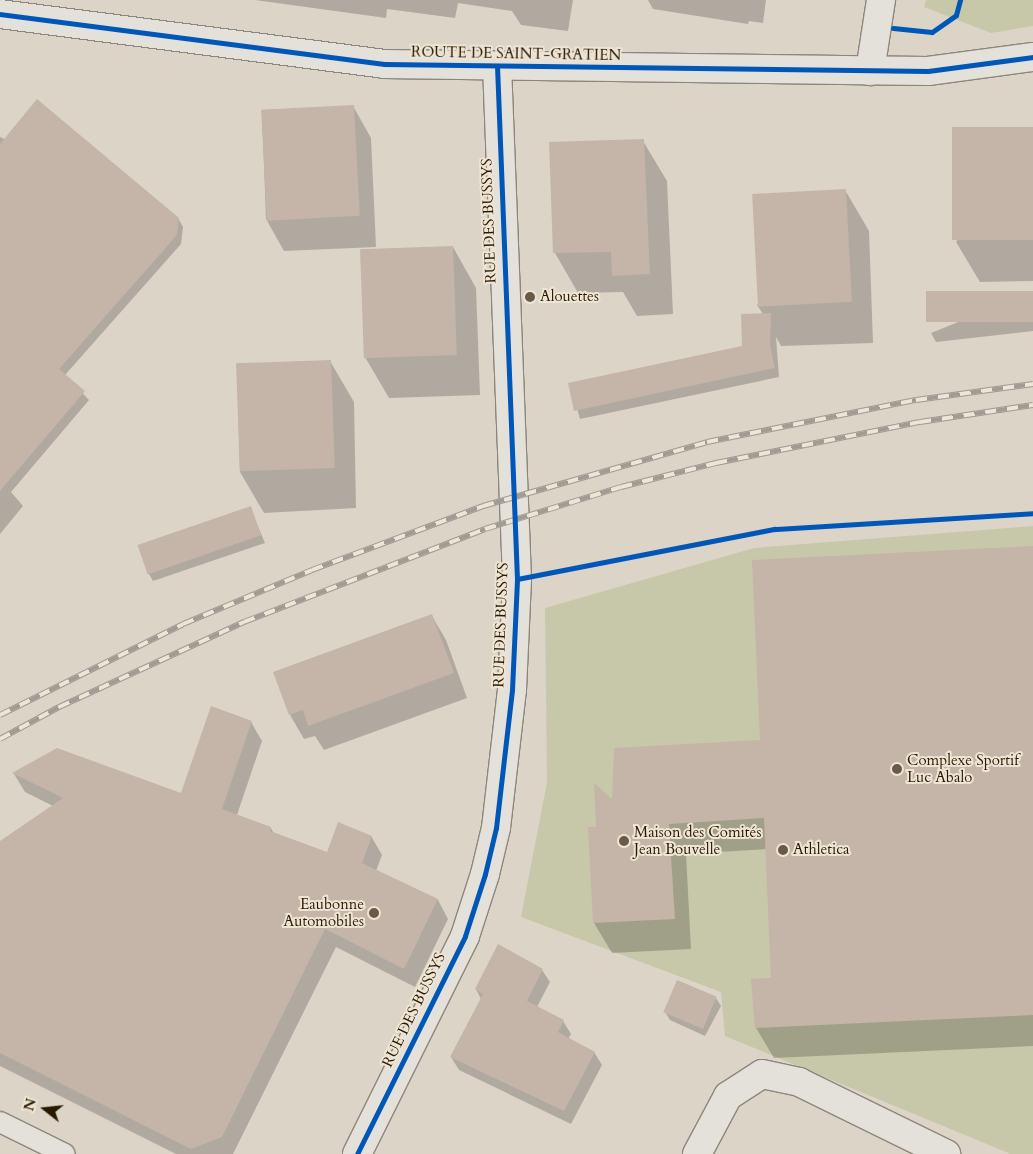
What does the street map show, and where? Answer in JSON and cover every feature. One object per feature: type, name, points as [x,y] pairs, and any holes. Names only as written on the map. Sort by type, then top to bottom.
[{"type":"street","points":[[870,71],[881,0]]},
{"type":"street","name":"ROUTE DE SAINT-GRATIEN","points":[[0,14],[384,64],[928,72],[1033,57]]},
{"type":"street","name":"RUE DES BUSSYS","points":[[357,1154],[465,936],[483,883],[496,828],[512,690],[517,579],[497,66]]},
{"type":"street","points":[[697,1154],[728,1096],[762,1074],[799,1082],[946,1154]]},
{"type":"lane","points":[[0,1122],[66,1154]]},
{"type":"green space","points":[[926,0],[1033,0],[1033,26],[991,33],[924,7]]},
{"type":"green space","name":"Athletica","points":[[1033,526],[1033,1154],[1011,1154],[725,1036],[721,992],[521,917],[547,782],[545,608],[754,548]]},
{"type":"building","points":[[37,99],[179,218],[177,235],[59,369],[85,391],[0,491],[0,144]]},
{"type":"building","points":[[354,105],[360,216],[267,221],[261,110]]},
{"type":"building","points":[[952,127],[1033,127],[1033,240],[952,240]]},
{"type":"building","points":[[644,139],[650,274],[612,276],[611,252],[553,253],[549,142]]},
{"type":"building","points":[[846,189],[852,302],[758,307],[752,194]]},
{"type":"building","points":[[453,246],[457,355],[364,358],[360,249]]},
{"type":"building","points":[[926,291],[1033,291],[1033,322],[926,322]]},
{"type":"building","points":[[771,313],[770,345],[775,368],[574,411],[568,383],[742,346],[741,314]]},
{"type":"building","points":[[331,360],[335,468],[240,471],[236,363]]},
{"type":"building","points":[[251,506],[261,535],[148,574],[138,545]]},
{"type":"building","name":"Athletica","points":[[1033,546],[1033,1015],[755,1028],[751,979],[771,978],[764,818],[669,824],[675,919],[593,923],[588,827],[596,827],[594,783],[612,799],[614,748],[760,740],[752,560]]},
{"type":"building","points":[[432,614],[454,673],[308,726],[303,710],[289,715],[273,672]]},
{"type":"building","points":[[211,706],[252,721],[222,809],[271,827],[270,831],[327,852],[338,822],[372,836],[362,863],[438,899],[404,969],[325,929],[222,1137],[191,1149],[0,1053],[0,841],[63,798],[12,773],[57,748],[181,793]]},
{"type":"building","points":[[498,944],[543,969],[527,1001],[564,1020],[558,1032],[595,1052],[564,1111],[450,1057],[483,994],[475,989]]},
{"type":"building","points":[[677,980],[717,997],[703,1029],[663,1012]]},
{"type":"railway","points":[[0,715],[183,624],[312,570],[483,506],[707,442],[916,400],[1033,384]]},
{"type":"railway","points":[[0,739],[59,707],[244,622],[485,529],[621,487],[716,463],[920,422],[1033,405]]},
{"type":"cycle path","points":[[893,28],[932,32],[956,15],[960,0]]},
{"type":"cycle path","points":[[0,14],[384,64],[928,71],[1033,57]]},
{"type":"cycle path","points":[[357,1154],[465,936],[485,874],[496,828],[512,690],[517,579],[497,66]]},
{"type":"cycle path","points":[[517,579],[775,529],[1033,513]]},
{"type":"place","name":"Alouettes","points":[[530,297]]},
{"type":"place","name":"Complexe Sportif Luc Abalo","points":[[897,769]]},
{"type":"place","name":"Maison des Comités Jean Bouvelle","points":[[624,841]]},
{"type":"place","name":"Athletica","points":[[783,850]]},
{"type":"place","name":"Eaubonne Automobiles","points":[[374,913]]}]
